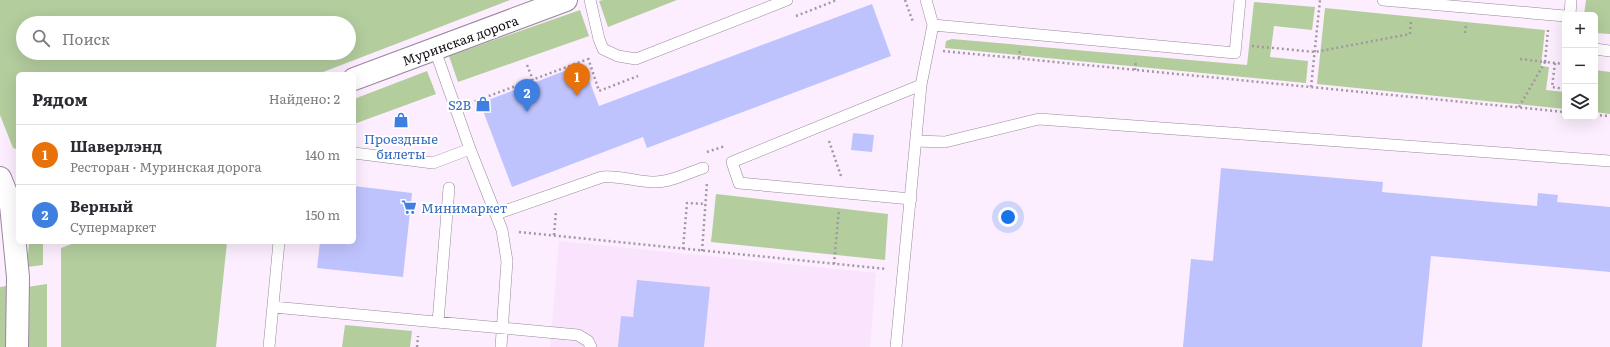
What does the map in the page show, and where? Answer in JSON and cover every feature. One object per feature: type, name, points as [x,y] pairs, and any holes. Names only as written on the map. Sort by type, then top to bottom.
[{"type":"street","name":"Муринская дорога","points":[[356,78],[566,0]]},
{"type":"street","points":[[0,178],[10,205],[18,277],[17,347]]},
{"type":"lane","points":[[590,0],[603,49],[618,56],[636,59],[787,0]]},
{"type":"lane","points":[[896,347],[921,85],[933,25],[926,0]]},
{"type":"lane","points":[[933,25],[1235,53],[1240,0]]},
{"type":"lane","points":[[1383,0],[1562,16]]},
{"type":"lane","points":[[1570,12],[1571,0]]},
{"type":"lane","points":[[1598,49],[1610,51]]},
{"type":"lane","points":[[435,50],[470,149],[502,230],[507,261],[501,347]]},
{"type":"lane","points":[[911,198],[739,183],[732,162],[921,85]]},
{"type":"lane","points":[[916,141],[945,142],[1039,119],[1610,161]]},
{"type":"lane","points":[[356,153],[433,163],[470,149]]},
{"type":"lane","points":[[496,214],[602,177],[614,175],[654,182],[666,181],[703,168]]},
{"type":"lane","points":[[438,322],[449,188]]},
{"type":"lane","points":[[269,347],[279,244]]},
{"type":"lane","points":[[272,307],[578,335],[588,341],[591,347]]},
{"type":"path","points":[[905,0],[916,28]]},
{"type":"path","points":[[1311,87],[1320,0]]},
{"type":"path","points":[[1519,107],[1545,62],[1550,14]]},
{"type":"path","points":[[1236,44],[1315,52],[1410,34]]},
{"type":"path","points":[[937,50],[1562,112]]},
{"type":"path","points":[[468,104],[588,59]]},
{"type":"path","points":[[1520,59],[1562,64]]},
{"type":"path","points":[[1555,63],[1552,87],[1562,88]]},
{"type":"path","points":[[527,65],[532,80]]},
{"type":"path","points":[[1598,115],[1610,116]]},
{"type":"path","points":[[702,251],[708,186],[699,155],[729,144]]},
{"type":"path","points":[[682,249],[687,203],[706,204]]},
{"type":"path","points":[[502,230],[904,271]]},
{"type":"path","points":[[417,347],[418,332]]},
{"type":"shaded area","points":[[559,241],[876,273],[870,347],[550,347]]},
{"type":"green space","points":[[0,0],[510,0],[356,59],[356,16],[16,16],[16,60],[354,60],[323,72],[16,72],[16,149],[13,148],[0,115]]},
{"type":"green space","points":[[677,0],[608,27],[599,1]]},
{"type":"green space","points":[[1586,0],[1610,0],[1610,34],[1598,33],[1598,12],[1584,12]]},
{"type":"green space","points":[[1254,2],[1315,7],[1312,30],[1274,26],[1270,57],[1308,61],[1306,83],[945,48],[946,41],[952,39],[1247,65]]},
{"type":"green space","points":[[1325,8],[1545,30],[1541,66],[1549,67],[1546,90],[1562,92],[1562,109],[1317,84]]},
{"type":"green space","points":[[580,10],[589,36],[458,82],[449,56]]},
{"type":"green space","points":[[1598,70],[1610,72],[1610,114],[1598,112]]},
{"type":"green space","points":[[427,71],[436,94],[356,123],[356,98]]},
{"type":"green space","points":[[716,194],[888,214],[885,260],[711,242]]},
{"type":"green space","points":[[29,244],[43,244],[43,265],[27,267]]},
{"type":"green space","points":[[72,244],[227,244],[216,347],[61,347],[61,248]]},
{"type":"green space","points":[[47,284],[47,347],[27,347],[27,287]]},
{"type":"green space","points":[[6,286],[7,347],[0,347],[0,287]]},
{"type":"green space","points":[[345,325],[412,331],[410,347],[342,347]]},
{"type":"building","points":[[872,4],[891,56],[647,148],[643,137],[512,187],[480,103],[583,64],[599,106]]},
{"type":"building","points":[[853,133],[874,135],[872,152],[851,150]]},
{"type":"building","points":[[1221,168],[1383,182],[1382,192],[1537,206],[1538,193],[1558,195],[1557,202],[1610,207],[1610,272],[1431,256],[1422,347],[1183,347],[1191,259],[1213,261]]},
{"type":"building","points":[[356,186],[412,193],[403,277],[317,268],[320,244],[356,244]]},
{"type":"building","points":[[637,280],[710,287],[704,347],[618,347],[621,316],[633,317]]},
{"type":"place","name":"Шаверлэнд","points":[[577,96]]},
{"type":"place","name":"S2B","points":[[483,104]]},
{"type":"place","name":"Верный","points":[[527,112]]},
{"type":"place","name":"Проездные билеты","points":[[401,120]]},
{"type":"place","name":"Минимаркет","points":[[409,207]]}]
